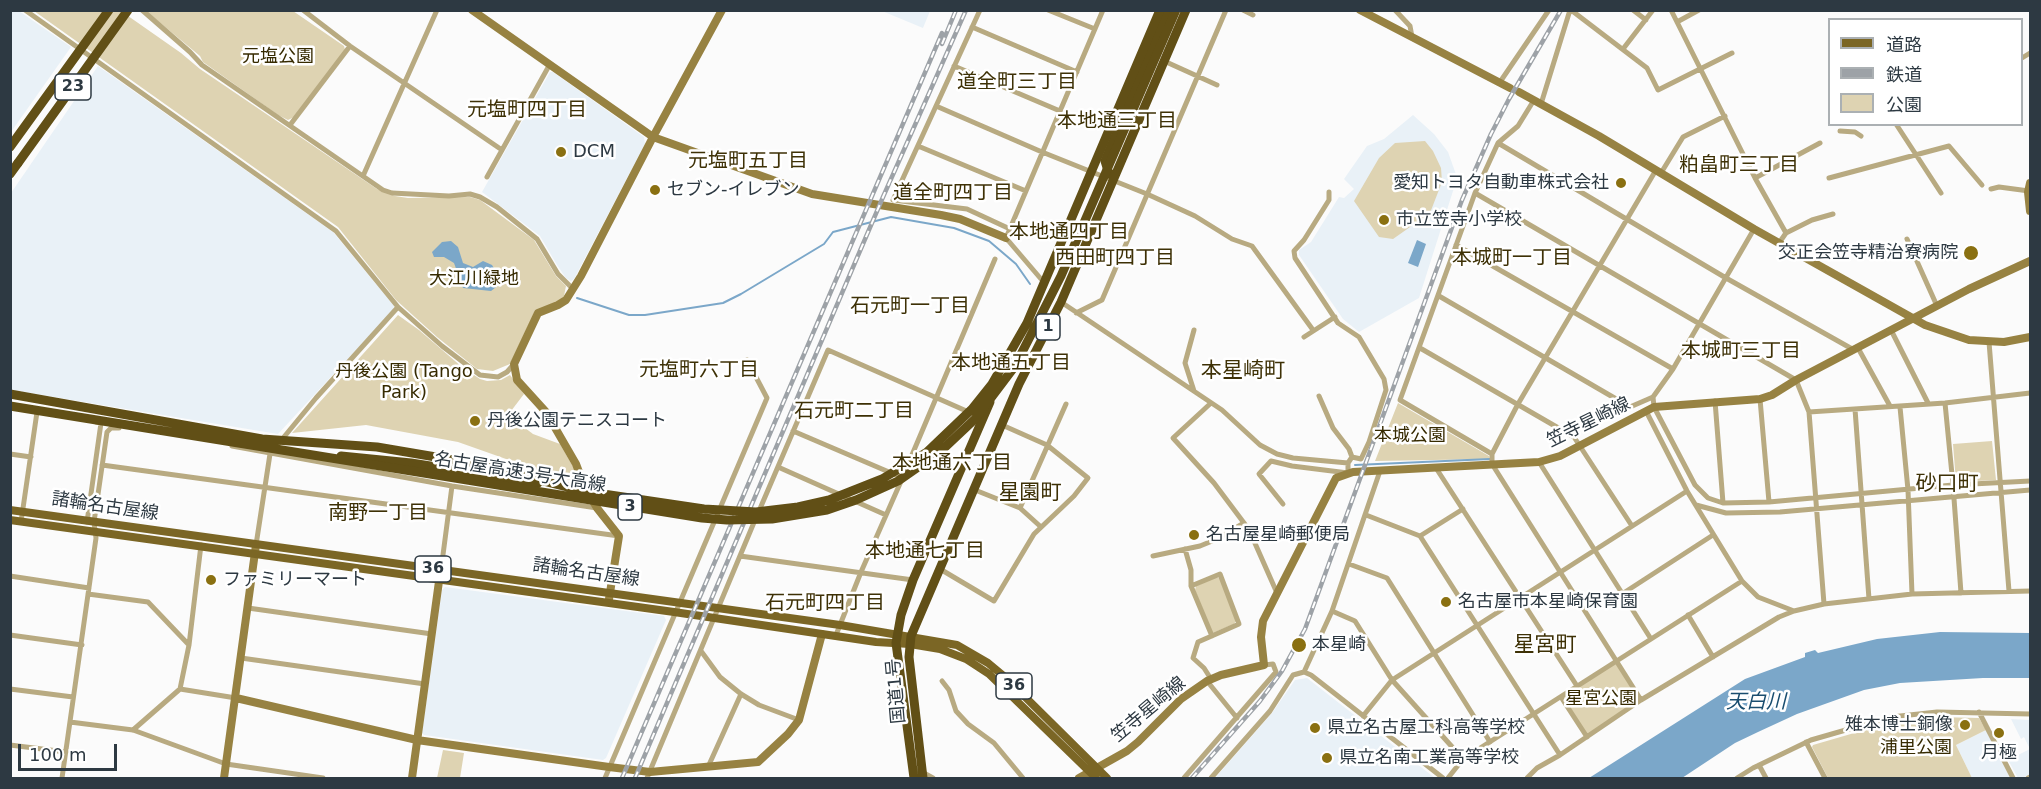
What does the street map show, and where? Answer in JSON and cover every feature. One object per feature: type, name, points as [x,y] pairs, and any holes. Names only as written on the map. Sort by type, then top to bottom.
[{"type":"highway","name":"23","points":[[10,147],[109,10]]},
{"type":"highway","name":"23","points":[[10,174],[128,10]]},
{"type":"highway","name":"名古屋高速3号大高線","points":[[10,407],[702,518],[772,519],[827,510],[898,481],[941,451],[975,419],[1016,366],[1057,284],[1176,10]]},
{"type":"highway","name":"国道1号","points":[[920,776],[909,657],[911,640],[1019,384],[1061,302],[1186,10]]},
{"type":"highway","name":"国道1号","points":[[920,776],[896,638],[901,615],[913,580],[1088,170],[1163,12]]},
{"type":"highway","points":[[1112,180],[1106,169],[1105,161],[1163,12]]},
{"type":"highway","name":"3","points":[[583,491],[704,509],[756,512],[820,503],[854,492],[876,482],[927,452],[982,396],[1017,342],[1163,12]]},
{"type":"highway","name":"名古屋高速3号大高線","points":[[10,394],[262,439],[360,445],[413,453],[471,463],[583,491]]},
{"type":"highway","points":[[101,423],[107,419],[321,454],[411,463],[583,491]]},
{"type":"main road","name":"諸輪名古屋線","points":[[10,510],[22,517]]},
{"type":"main road","name":"諸輪名古屋線","points":[[10,520],[22,517],[202,537],[840,625],[896,638]]},
{"type":"main road","name":"諸輪名古屋線","points":[[91,526],[200,547],[822,634],[911,640],[959,656],[989,674],[1094,773],[1107,778]]},
{"type":"street","points":[[25,10],[336,231],[398,307],[442,346],[480,375],[498,376],[507,372],[514,364],[538,314],[566,300],[573,289],[722,11]]},
{"type":"street","points":[[142,10],[190,52],[201,65],[383,190],[392,193],[449,196],[470,194],[497,207],[537,239],[558,274],[573,289]]},
{"type":"street","points":[[303,10],[350,46],[502,150]]},
{"type":"street","points":[[363,176],[437,10]]},
{"type":"street","points":[[472,10],[653,137],[812,194],[960,219],[1006,238],[1041,279]]},
{"type":"street","points":[[980,10],[893,200],[967,209],[1010,229]]},
{"type":"street","points":[[1048,10],[1095,29]]},
{"type":"street","points":[[1006,238],[1103,10]]},
{"type":"street","points":[[1076,314],[1102,300],[1226,10]]},
{"type":"street","points":[[1243,10],[1253,15]]},
{"type":"street","points":[[1360,10],[1510,88]]},
{"type":"street","points":[[1395,10],[1410,26],[1412,37]]},
{"type":"street","points":[[1500,82],[1549,10]]},
{"type":"street","points":[[1492,454],[1400,400],[1475,192],[1497,143],[1518,126],[1538,102],[1571,10],[1647,68],[1658,90],[1732,53]]},
{"type":"street","points":[[1633,10],[1646,20]]},
{"type":"street","points":[[1623,49],[1653,10]]},
{"type":"street","points":[[1671,10],[1755,178],[1786,233]]},
{"type":"street","points":[[1677,22],[1699,10]]},
{"type":"street","points":[[972,27],[1077,72]]},
{"type":"street","points":[[290,125],[350,46]]},
{"type":"street","points":[[1164,61],[1217,85]]},
{"type":"street","points":[[487,177],[550,64]]},
{"type":"street","points":[[954,66],[1060,111]]},
{"type":"street","points":[[1519,92],[1754,229],[1913,318],[1945,333],[1970,340],[2004,342],[2031,337]]},
{"type":"street","points":[[936,106],[1042,153],[1146,194],[1195,216],[1232,239],[1252,246],[1313,330]]},
{"type":"street","points":[[1641,700],[1492,464],[1492,454],[1518,404],[1626,219],[1683,137],[1725,116]]},
{"type":"street","points":[[1897,126],[1941,193]]},
{"type":"street","points":[[1840,131],[1855,132],[1861,136]]},
{"type":"street","points":[[1497,143],[1726,278],[1856,349],[1890,406]]},
{"type":"street","points":[[1755,178],[1820,143]]},
{"type":"street","points":[[918,146],[1026,191]]},
{"type":"street","points":[[1829,178],[1949,146],[1982,186]]},
{"type":"street","points":[[2031,183],[2029,191],[2031,211]]},
{"type":"street","points":[[1991,189],[1999,187],[2029,191]]},
{"type":"street","points":[[1329,192],[1329,200],[1304,240],[1294,251],[1295,258],[1338,322],[1359,337],[1379,370],[1386,390],[1381,412],[1361,459],[1352,457]]},
{"type":"street","points":[[1475,192],[1796,380],[1809,412],[1824,604]]},
{"type":"street","points":[[1779,243],[1786,233],[1812,220],[1833,214]]},
{"type":"street","points":[[1754,229],[1673,369],[1653,398],[1650,409],[1688,491],[1742,580],[1758,597],[1794,611]]},
{"type":"street","points":[[1907,239],[1937,306]]},
{"type":"street","points":[[1456,245],[1673,369]]},
{"type":"street","points":[[836,635],[995,259]]},
{"type":"street","name":"笠寺星崎線","points":[[1348,473],[1539,462],[1560,456],[1581,446],[1650,409],[1715,401],[1760,399],[1772,395],[1913,318],[2031,261]]},
{"type":"street","points":[[1438,296],[1630,407],[1653,398]]},
{"type":"street","points":[[1061,302],[1222,410],[1260,445],[1277,454],[1348,463]]},
{"type":"street","points":[[224,778],[270,454],[398,307]]},
{"type":"street","points":[[1304,337],[1335,317]]},
{"type":"street","points":[[1194,330],[1185,363],[1194,391]]},
{"type":"street","points":[[1891,330],[1928,403]]},
{"type":"street","points":[[1045,332],[1054,338]]},
{"type":"street","points":[[1989,342],[2008,591]]},
{"type":"street","points":[[1420,348],[1574,437],[1632,526]]},
{"type":"street","points":[[648,775],[828,350],[983,419]]},
{"type":"street","points":[[605,778],[766,398],[747,360]]},
{"type":"street","points":[[514,364],[517,380],[546,412],[576,464],[585,488],[619,536],[609,603]]},
{"type":"street","points":[[1809,412],[1900,407],[2031,393]]},
{"type":"street","points":[[1319,396],[1334,428],[1352,457]]},
{"type":"street","points":[[1760,399],[1769,502]]},
{"type":"street","points":[[1715,401],[1723,503]]},
{"type":"street","points":[[1211,403],[1173,438],[1214,483],[1250,532],[1276,593]]},
{"type":"street","points":[[1945,403],[1961,593]]},
{"type":"street","points":[[1020,507],[1066,404]]},
{"type":"street","points":[[10,407],[101,423],[91,526],[89,591],[62,778]]},
{"type":"street","points":[[1900,407],[1908,490],[1912,594]]},
{"type":"street","points":[[59,416],[70,416],[98,409],[280,441]]},
{"type":"street","points":[[1650,409],[1695,485],[1708,498],[1723,503],[1769,502],[1953,485],[2031,481]]},
{"type":"street","points":[[1855,409],[1869,599]]},
{"type":"street","points":[[22,517],[37,412]]},
{"type":"street","points":[[940,569],[994,601],[1034,534],[1074,496],[1088,478],[1047,446],[1002,425]]},
{"type":"street","points":[[91,526],[107,432],[114,427],[452,486],[597,508]]},
{"type":"street","points":[[793,431],[903,478]]},
{"type":"street","points":[[10,454],[31,457]]},
{"type":"street","points":[[1348,473],[1348,463],[1352,457]]},
{"type":"street","points":[[1283,504],[1259,474],[1271,461],[1348,473]]},
{"type":"street","points":[[1539,462],[1651,639]]},
{"type":"street","points":[[102,465],[619,536]]},
{"type":"street","points":[[778,467],[886,515]]},
{"type":"street","points":[[1436,468],[1577,686]]},
{"type":"street","points":[[1304,672],[1332,611],[1380,471]]},
{"type":"street","points":[[1184,778],[1276,672],[1273,664],[1264,665],[1261,637],[1263,621],[1331,486],[1336,478],[1348,473]]},
{"type":"street","points":[[412,778],[452,486]]},
{"type":"street","points":[[975,490],[1020,507],[1041,527]]},
{"type":"street","points":[[1696,505],[1726,513],[1816,510],[1908,499],[2031,490]]},
{"type":"street","points":[[1363,716],[1392,680],[1688,491]]},
{"type":"street","points":[[1420,536],[1463,509]]},
{"type":"street","points":[[1366,515],[1420,536],[1560,755]]},
{"type":"street","points":[[1153,556],[1200,546],[1244,523]]},
{"type":"street","points":[[1622,594],[1713,535]]},
{"type":"street","points":[[133,730],[180,689],[189,645],[202,537]]},
{"type":"street","points":[[1185,549],[1191,570],[1191,586],[1212,636]]},
{"type":"street","points":[[740,556],[913,580]]},
{"type":"street","points":[[1349,564],[1387,578],[1490,742]]},
{"type":"street","points":[[1191,586],[1220,574],[1239,624],[1198,642],[1193,658],[1204,668],[1209,680],[1237,718]]},
{"type":"street","points":[[10,576],[148,602],[189,645]]},
{"type":"street","points":[[1448,778],[1463,759],[1742,580]]},
{"type":"street","points":[[1527,778],[1538,768],[1641,700],[1779,617],[1794,611],[1824,604],[1912,594],[2031,591]]},
{"type":"street","points":[[248,608],[432,634]]},
{"type":"street","points":[[1332,611],[1355,621],[1392,680],[1463,759]]},
{"type":"street","points":[[1688,615],[1713,657]]},
{"type":"street","points":[[180,689],[236,698],[417,740],[609,767],[648,775],[758,762],[789,734],[799,720],[822,634]]},
{"type":"street","points":[[10,635],[82,645]]},
{"type":"street","points":[[701,651],[720,676],[741,694],[759,705],[799,720]]},
{"type":"street","points":[[241,658],[425,684]]},
{"type":"street","name":"笠寺星崎線","points":[[1079,778],[1094,773],[1133,747],[1181,699],[1209,680],[1264,665]]},
{"type":"street","points":[[1212,778],[1270,711],[1293,675],[1304,672],[1311,675],[1443,778]]},
{"type":"street","points":[[942,681],[949,690],[956,711],[968,724],[994,743],[1023,778]]},
{"type":"street","points":[[10,689],[73,697]]},
{"type":"street","points":[[708,767],[741,694]]},
{"type":"street","points":[[1561,697],[1587,737]]},
{"type":"street","points":[[1737,778],[1806,742],[1891,717],[1937,712],[2031,714]]},
{"type":"street","points":[[1979,712],[2013,778]]},
{"type":"street","points":[[70,722],[133,730],[226,764],[323,778]]},
{"type":"street","points":[[1806,742],[1825,778]]},
{"type":"street","points":[[10,745],[66,752]]},
{"type":"street","points":[[1759,765],[1766,778]]},
{"type":"street","points":[[920,776],[933,778]]},
{"type":"shaded area","points":[[11,10],[19,11],[71,47],[11,132]]},
{"type":"shaded area","points":[[882,11],[930,11],[923,28]]},
{"type":"shaded area","points":[[98,66],[333,232],[394,306],[393,310],[278,434],[11,390],[11,193]]},
{"type":"shaded area","points":[[550,72],[644,137],[645,144],[571,281],[557,265],[540,236],[482,192]]},
{"type":"shaded area","name":"市立笠寺小学校","points":[[1413,115],[1434,134],[1448,152],[1458,180],[1419,298],[1359,332],[1343,319],[1299,255],[1299,250],[1311,242],[1339,197],[1344,198],[1354,189],[1344,179],[1367,146],[1384,139]]},
{"type":"shaded area","points":[[445,587],[664,616],[666,620],[606,758],[603,760],[422,733],[442,590]]},
{"type":"shaded area","name":"県立名古屋工科高等学校","points":[[1307,678],[1435,778],[1215,778],[1272,713],[1295,680]]},
{"type":"shaded area","points":[[2011,719],[2030,720],[2030,749],[2024,737],[2021,739]]},
{"type":"shaded area","points":[[1986,730],[2010,778],[1972,778],[1956,745]]},
{"type":"shaded area","points":[[2030,749],[2030,774],[2018,778],[2008,760]]},
{"type":"green space","name":"大江川緑地","points":[[34,11],[121,11],[200,69],[377,189],[408,198],[470,197],[480,200],[534,240],[556,276],[566,286],[564,296],[559,302],[535,311],[510,364],[493,371],[477,369],[396,300],[338,227]]},
{"type":"green space","name":"元塩公園","points":[[146,11],[293,11],[344,46],[345,50],[294,117],[288,120],[203,62],[200,56]]},
{"type":"green space","points":[[1425,141],[1441,168],[1442,182],[1430,213],[1393,239],[1379,237],[1354,201],[1379,158],[1395,143]]},
{"type":"green space","name":"丹後公園 (Tango Park)","points":[[398,315],[480,379],[501,380],[510,375],[524,394],[508,415],[533,434],[560,444],[575,470],[578,482],[557,477],[458,442],[366,425],[292,433]]},
{"type":"green space","name":"本城公園","points":[[1398,403],[1489,456],[1490,459],[1375,461]]},
{"type":"green space","points":[[1992,441],[1996,480],[1956,482],[1953,444]]},
{"type":"green space","points":[[1217,577],[1220,579],[1236,621],[1234,624],[1212,632],[1195,590],[1196,586]]},
{"type":"green space","name":"星宮公園","points":[[1616,661],[1641,700],[1587,737],[1561,697]]},
{"type":"green space","name":"浦里公園","points":[[1937,717],[1979,718],[1986,730],[1956,745],[1972,778],[1828,778],[1812,747],[1892,722]]},
{"type":"green space","points":[[443,750],[464,753],[460,778],[437,778]]},
{"type":"water","points":[[1417,240],[1426,244],[1418,267],[1408,263]]},
{"type":"water","points":[[451,241],[458,247],[463,263],[473,267],[483,261],[492,265],[500,284],[491,291],[463,288],[454,263],[444,257],[434,257],[432,252],[442,242]]},
{"type":"water","name":"天白川","points":[[1940,632],[2030,633],[2030,678],[1983,678],[1900,683],[1864,690],[1797,714],[1735,743],[1682,778],[1589,778],[1745,679],[1805,657],[1805,653],[1815,650],[1818,653],[1877,639]]},
{"type":"waterway","points":[[577,298],[629,315],[645,315],[723,303],[824,244],[833,232],[891,217],[954,228],[989,241],[1016,264],[1030,284]]},
{"type":"waterway","points":[[1355,465],[1490,459]]},
{"type":"railway","points":[[942,44],[956,10]]},
{"type":"railway","points":[[635,778],[883,197],[966,10]]},
{"type":"railway","points":[[1192,778],[1260,701],[1282,671],[1305,629],[1462,200],[1509,99],[1561,10]]},
{"type":"railway","points":[[622,778],[942,33]]},
{"type":"place","name":"DCM","points":[[561,152]]},
{"type":"place","name":"愛知トヨタ自動車株式会社","points":[[1621,183]]},
{"type":"place","name":"セブン-イレブン","points":[[655,190]]},
{"type":"place","name":"市立笠寺小学校","points":[[1384,220]]},
{"type":"place","name":"交正会笠寺精治寮病院","points":[[1971,253]]},
{"type":"place","name":"丹後公園テニスコート","points":[[475,421]]},
{"type":"place","name":"名古屋星崎郵便局","points":[[1194,535]]},
{"type":"place","name":"ファミリーマート","points":[[211,580]]},
{"type":"place","name":"名古屋市本星崎保育園","points":[[1446,602]]},
{"type":"place","name":"本星崎","points":[[1299,645]]},
{"type":"place","name":"雉本博士銅像","points":[[1965,725]]},
{"type":"place","name":"県立名古屋工科高等学校","points":[[1315,728]]},
{"type":"place","name":"月極","points":[[1999,733]]},
{"type":"place","name":"県立名南工業高等学校","points":[[1327,758]]},
{"type":"district","name":"道全町三丁目","points":[[1017,83]]},
{"type":"district","name":"元塩町四丁目","points":[[527,111]]},
{"type":"district","name":"本地通三丁目","points":[[1117,122]]},
{"type":"district","name":"元塩町五丁目","points":[[748,162]]},
{"type":"district","name":"粕畠町三丁目","points":[[1739,166]]},
{"type":"district","name":"道全町四丁目","points":[[953,194]]},
{"type":"district","name":"本地通四丁目","points":[[1069,233]]},
{"type":"district","name":"西田町四丁目","points":[[1115,259]]},
{"type":"district","name":"本城町一丁目","points":[[1512,259]]},
{"type":"district","name":"石元町一丁目","points":[[910,307]]},
{"type":"district","name":"本城町三丁目","points":[[1741,352]]},
{"type":"district","name":"本地通五丁目","points":[[1011,364]]},
{"type":"district","name":"元塩町六丁目","points":[[699,371]]},
{"type":"district","name":"本星崎町","points":[[1243,372]]},
{"type":"district","name":"石元町二丁目","points":[[854,412]]},
{"type":"district","name":"本地通六丁目","points":[[952,464]]},
{"type":"district","name":"砂口町","points":[[1947,485]]},
{"type":"district","name":"星園町","points":[[1030,494]]},
{"type":"district","name":"南野一丁目","points":[[378,514]]},
{"type":"district","name":"本地通七丁目","points":[[925,552]]},
{"type":"district","name":"石元町四丁目","points":[[825,604]]},
{"type":"district","name":"星宮町","points":[[1545,646]]}]
